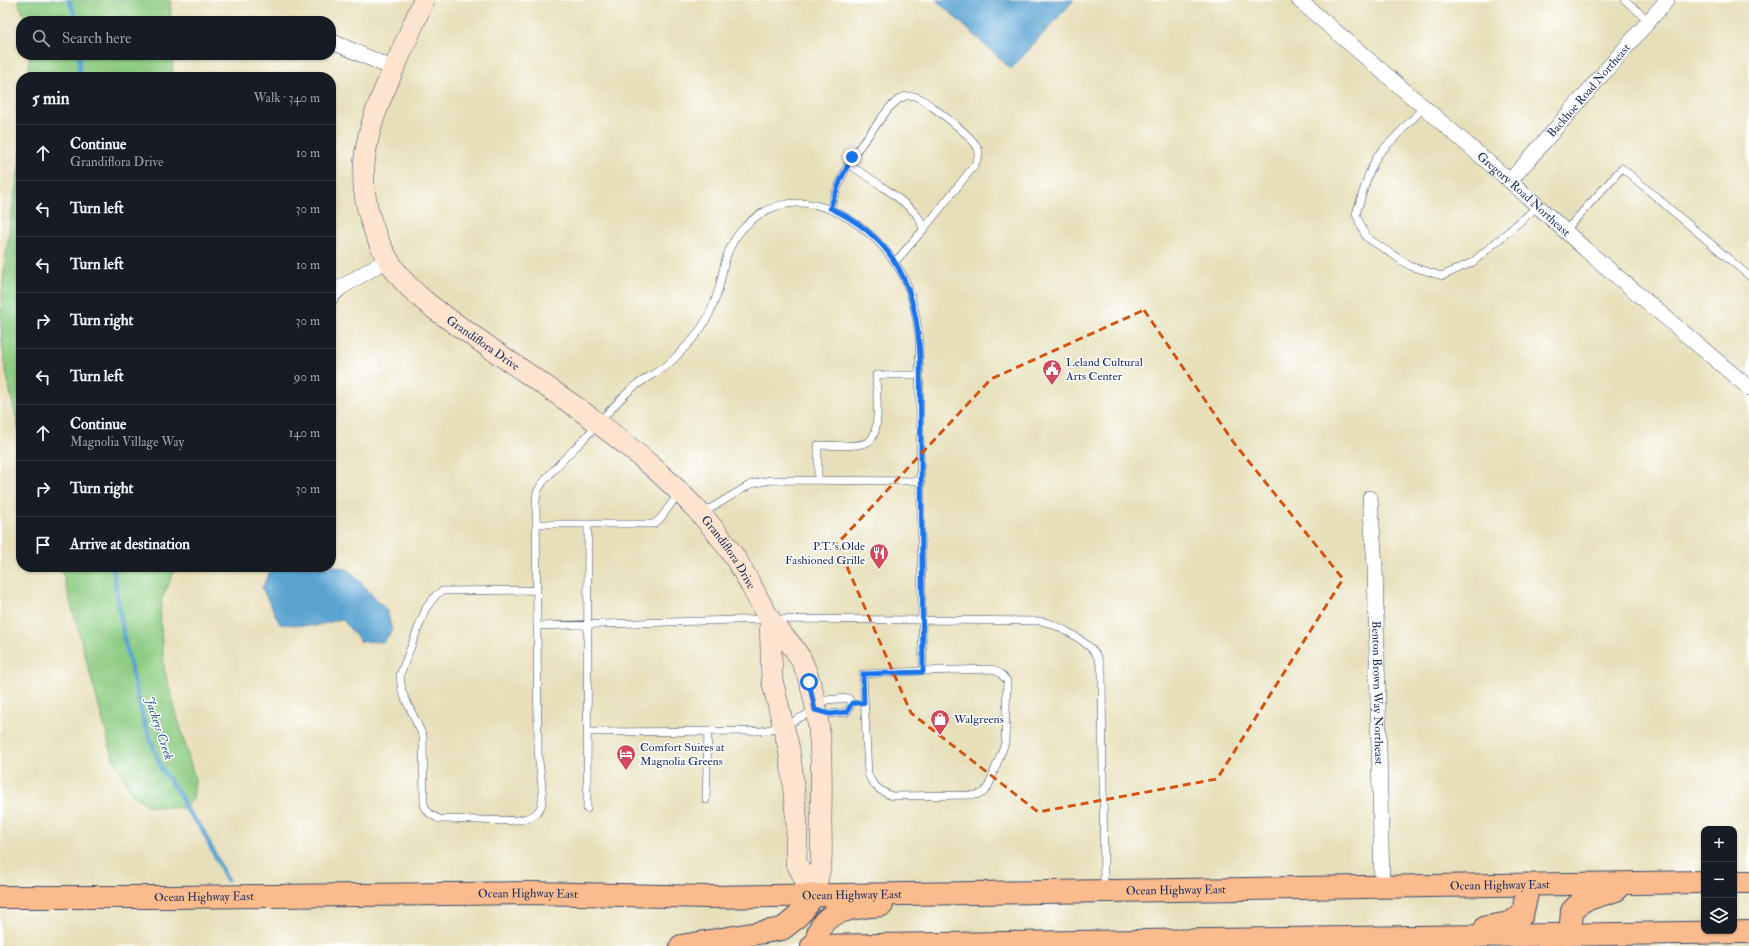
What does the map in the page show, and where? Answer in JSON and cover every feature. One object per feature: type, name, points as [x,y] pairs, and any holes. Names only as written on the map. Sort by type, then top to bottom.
[{"type":"highway","name":"Ocean Highway East","points":[[0,897],[171,897],[525,893],[708,897],[1701,882]]},
{"type":"highway","points":[[1737,882],[1749,882]]},
{"type":"highway","points":[[1570,935],[1572,911],[1582,901],[1638,883]]},
{"type":"highway","points":[[1405,937],[1510,923],[1522,915],[1528,885]]},
{"type":"highway","points":[[816,946],[819,931],[823,924],[828,918],[843,911],[971,892]]},
{"type":"highway","points":[[681,946],[782,930],[795,920],[806,908],[813,895]]},
{"type":"highway","points":[[812,946],[1749,932]]},
{"type":"street","name":"Grandiflora Drive","points":[[424,0],[373,118],[366,142],[364,189],[369,213],[377,236],[388,259],[399,275],[414,292],[598,424],[635,452],[680,492],[701,514],[734,556],[770,619],[789,640],[799,654],[809,682],[815,710],[822,772],[821,864],[813,895]]},
{"type":"street","name":"Gregory Road Northeast","points":[[1299,0],[1749,388]]},
{"type":"street","name":"Backhoe Road Northeast","points":[[1510,181],[1667,0]]},
{"type":"street","points":[[336,43],[394,68]]},
{"type":"street","points":[[336,292],[340,288],[388,259]]},
{"type":"street","name":"Benton Brown Way Northeast","points":[[1370,498],[1375,566],[1382,887]]},
{"type":"street","name":"Grandiflora Drive","points":[[770,619],[772,680],[789,748],[797,825],[796,862],[813,895]]},
{"type":"lane","points":[[1625,0],[1649,21]]},
{"type":"lane","points":[[830,208],[848,165],[857,149],[889,108],[899,99],[906,96],[914,96],[922,99],[974,140],[978,147],[979,157],[974,166],[923,230],[895,262]]},
{"type":"lane","points":[[1424,107],[1377,156],[1368,176],[1356,214],[1366,237],[1410,266],[1442,276],[1473,262],[1538,206]]},
{"type":"lane","points":[[848,165],[862,172],[911,209],[918,218],[923,230]]},
{"type":"lane","points":[[1566,231],[1622,168],[1749,276]]},
{"type":"lane","points":[[536,590],[442,591],[436,595],[426,608],[402,666],[400,683],[402,692],[424,736],[424,804],[425,809],[432,816],[439,819],[518,820],[531,816],[539,811],[542,805],[542,790],[538,764],[536,590],[537,492],[541,485],[630,390],[672,361],[694,337],[706,320],[715,302],[728,250],[740,232],[759,215],[787,204],[814,204],[830,208],[855,222],[868,232],[895,262],[907,285],[915,309],[919,336],[923,672]]},
{"type":"lane","points":[[818,481],[818,445],[859,444],[869,442],[873,437],[877,424],[876,375],[919,375]]},
{"type":"lane","points":[[701,514],[751,484],[760,481],[920,481]]},
{"type":"lane","points":[[536,524],[654,524],[660,519],[680,492]]},
{"type":"lane","points":[[587,809],[588,524]]},
{"type":"lane","points":[[537,626],[770,619],[1041,621],[1052,623],[1062,628],[1095,652],[1100,662],[1102,673],[1104,891]]},
{"type":"lane","points":[[992,669],[1000,673],[1007,681],[1005,743],[988,787],[983,793],[976,795],[892,796],[881,791],[872,783],[868,774],[863,674],[923,672],[992,669]]},
{"type":"lane","points":[[587,732],[762,732],[784,726],[815,710],[826,700],[848,698],[852,703]]},
{"type":"lane","points":[[815,710],[830,714],[847,712],[852,703]]},
{"type":"lane","points":[[852,703],[864,703]]},
{"type":"lane","points":[[706,800],[708,731]]},
{"type":"highlighted area","points":[[1144,310],[1234,443],[1343,579],[1217,779],[1038,812],[911,713],[837,544],[991,379]]},
{"type":"green space","points":[[18,0],[170,0],[171,16],[24,16]]},
{"type":"green space","points":[[29,60],[172,60],[173,72],[29,72]]},
{"type":"green space","points":[[16,187],[16,418],[10,393],[1,331],[2,295]]},
{"type":"green space","points":[[62,572],[174,572],[162,599],[160,614],[164,669],[195,780],[193,798],[185,808],[149,806],[132,794],[113,758]]},
{"type":"water","points":[[936,0],[1074,0],[1011,69]]},
{"type":"water","points":[[336,566],[349,570],[387,611],[392,630],[384,642],[360,641],[342,619],[315,626],[280,624],[262,588],[270,572],[336,572]]},
{"type":"waterway","name":"Jackeys Creek","points":[[69,0],[75,16]]},
{"type":"waterway","name":"Jackeys Creek","points":[[79,60],[80,72]]},
{"type":"waterway","name":"Jackeys Creek","points":[[114,572],[124,638],[143,719],[161,768],[181,797],[185,808],[202,829],[227,880]]},
{"type":"place","name":"Leland Cultural Arts Center","points":[[1052,386]]},
{"type":"place","name":"P.T.'s Olde Fashioned Grille","points":[[879,570]]},
{"type":"place","name":"Walgreens","points":[[940,736]]},
{"type":"place","name":"Comfort Suites at Magnolia Greens","points":[[626,771]]},
{"type":"route","points":[[809,682],[815,710],[830,714],[847,712],[852,703],[864,703],[863,674],[923,672],[920,357],[917,321],[915,309],[907,285],[895,262],[878,241],[868,232],[855,222],[830,208],[841,179],[852,157]]}]
